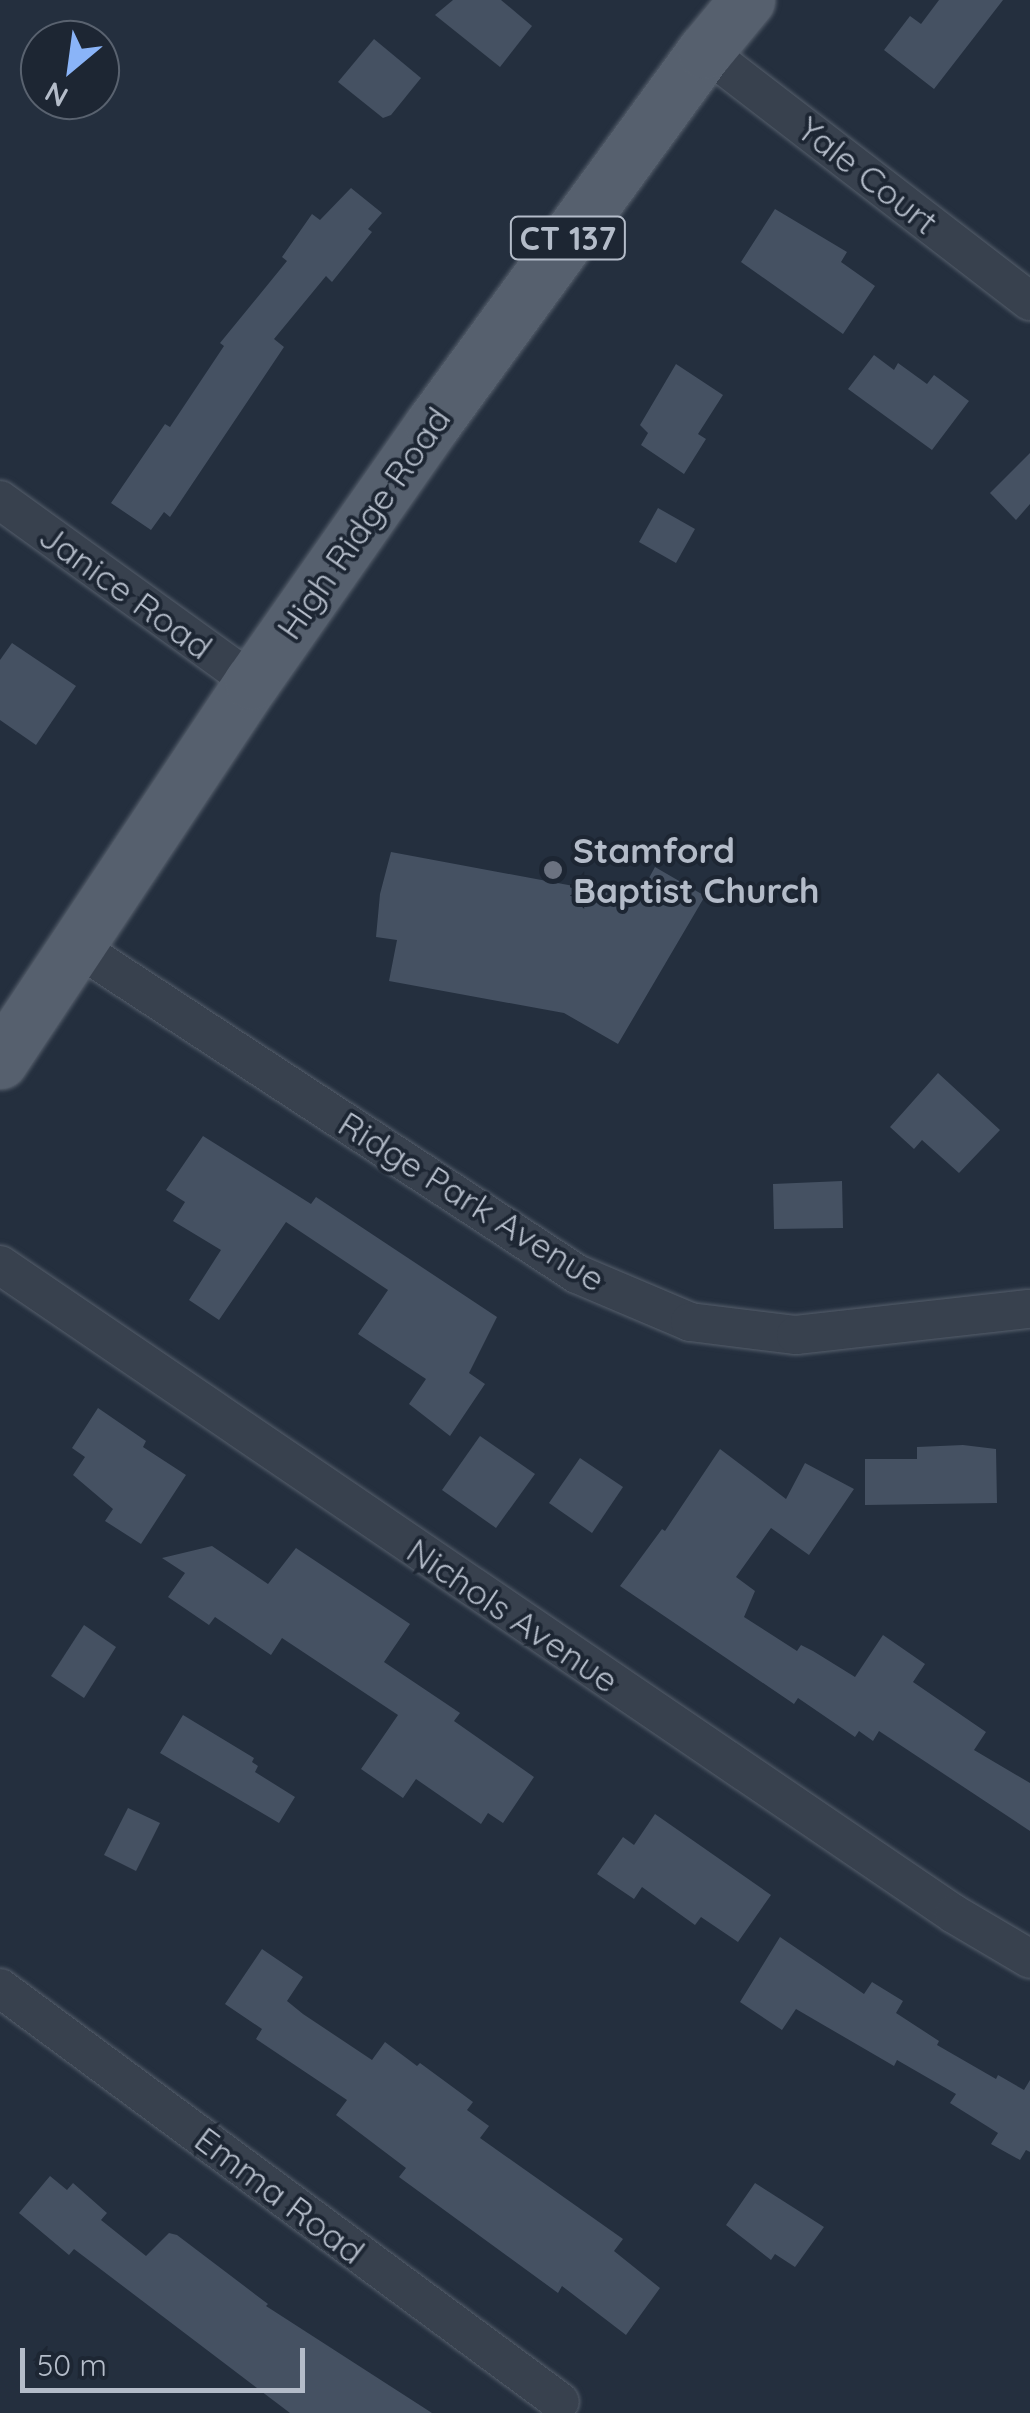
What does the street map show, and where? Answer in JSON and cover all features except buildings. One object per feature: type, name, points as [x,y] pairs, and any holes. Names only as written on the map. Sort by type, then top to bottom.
[{"type":"main road","name":"High Ridge Road","points":[[0,1061],[252,682],[704,51],[747,0]]},
{"type":"street","name":"Yale Court","points":[[704,51],[1030,300]]},
{"type":"street","name":"Janice Road","points":[[0,500],[252,682]]},
{"type":"street","name":"Ridge Park Avenue","points":[[74,945],[577,1274],[690,1322],[796,1335],[1030,1309]]},
{"type":"street","name":"Nichols Avenue","points":[[0,1264],[954,1914],[1030,1959]]},
{"type":"street","name":"Emma Road","points":[[0,1988],[560,2402]]},
{"type":"place","name":"Stamford Baptist Church","points":[[553,870]]}]
